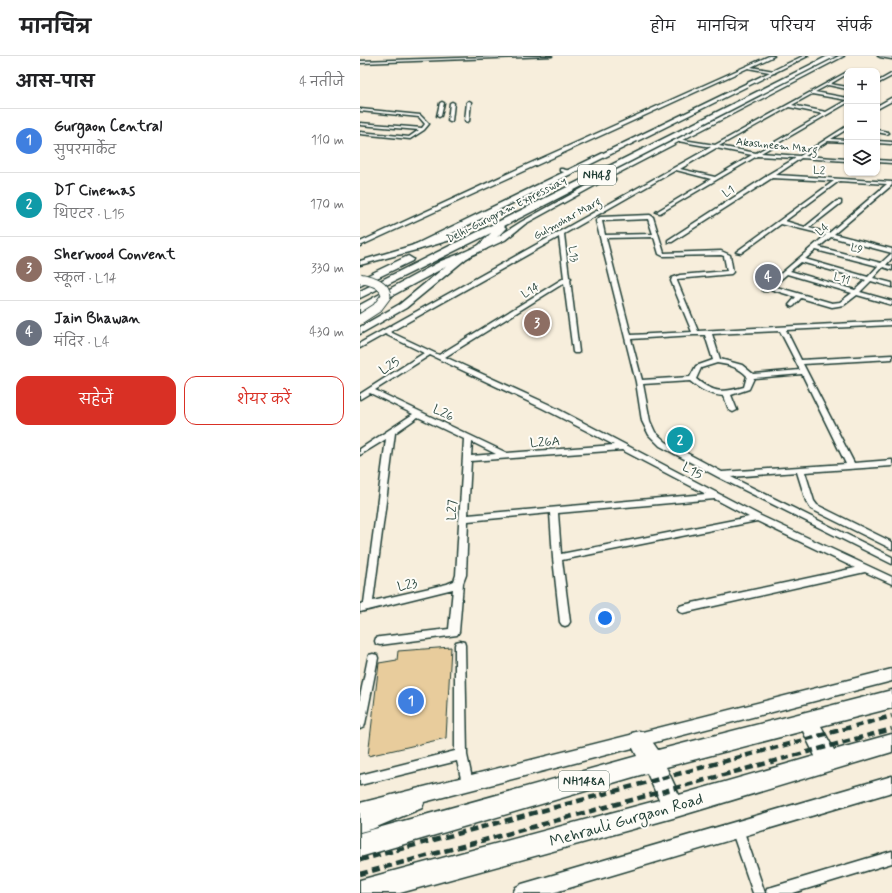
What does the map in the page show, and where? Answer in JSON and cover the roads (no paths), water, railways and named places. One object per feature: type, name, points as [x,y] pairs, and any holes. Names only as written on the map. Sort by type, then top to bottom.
[{"type":"highway","name":"Delhi-Gurugram Expressway","points":[[360,282],[461,234],[818,56]]},
{"type":"highway","name":"Delhi-Gurugram Expressway","points":[[360,295],[833,56]]},
{"type":"highway","points":[[482,247],[511,219]]},
{"type":"highway","points":[[360,275],[412,248],[461,234]]},
{"type":"highway","points":[[360,310],[445,263],[465,255]]},
{"type":"highway","name":"NH148A","points":[[360,845],[653,761],[892,699]]},
{"type":"highway","points":[[808,721],[828,760]]},
{"type":"highway","points":[[639,740],[653,761],[673,807]]},
{"type":"highway","name":"Mehrauli Gurgaon Road","points":[[360,892],[673,807],[828,760],[892,743]]},
{"type":"main road","points":[[360,263],[412,248],[565,171],[806,56]]},
{"type":"main road","points":[[360,331],[403,306],[465,255],[502,238],[523,223],[605,178],[842,56]]},
{"type":"main road","points":[[360,278],[374,281],[383,287],[386,294],[385,302],[377,309],[360,319]]},
{"type":"main road","points":[[360,811],[892,675]]},
{"type":"main road","points":[[522,893],[892,784]]},
{"type":"main road","points":[[360,824],[372,821],[450,787]]},
{"type":"street","points":[[360,62],[550,56]]},
{"type":"street","points":[[602,56],[614,57]]},
{"type":"street","points":[[360,244],[772,56]]},
{"type":"street","points":[[880,56],[892,58]]},
{"type":"street","points":[[747,67],[774,72]]},
{"type":"street","points":[[880,81],[892,75]]},
{"type":"street","name":"Gulmohar Marg","points":[[360,346],[826,84],[844,76]]},
{"type":"street","points":[[826,84],[844,87]]},
{"type":"street","points":[[812,93],[844,99]]},
{"type":"street","points":[[880,106],[892,99]]},
{"type":"street","points":[[467,121],[469,102]]},
{"type":"street","points":[[658,212],[844,102]]},
{"type":"street","points":[[439,116],[442,103]]},
{"type":"street","points":[[450,120],[452,103]]},
{"type":"street","points":[[789,106],[826,113]]},
{"type":"street","points":[[360,110],[420,116],[426,123],[423,129],[411,138],[360,133]]},
{"type":"street","points":[[360,124],[423,129]]},
{"type":"street","points":[[393,136],[405,128]]},
{"type":"street","name":"L1","points":[[670,241],[844,129]]},
{"type":"street","points":[[880,132],[887,133]]},
{"type":"street","name":"Akashneem Marg","points":[[685,137],[705,144]]},
{"type":"street","points":[[886,142],[892,138]]},
{"type":"street","name":"Akashneem Marg","points":[[678,140],[754,154],[844,160]]},
{"type":"street","points":[[826,140],[844,141]]},
{"type":"street","points":[[880,142],[892,143]]},
{"type":"street","points":[[880,162],[892,162]]},
{"type":"street","points":[[676,169],[714,178]]},
{"type":"street","name":"L2","points":[[769,176],[892,183]]},
{"type":"street","points":[[605,178],[614,180]]},
{"type":"street","points":[[739,252],[837,181]]},
{"type":"street","name":"L4","points":[[800,296],[767,289],[892,183]]},
{"type":"street","points":[[806,228],[838,202]]},
{"type":"street","points":[[696,334],[674,281],[675,278],[729,273],[727,255],[721,253],[665,255],[662,254],[651,218],[646,216],[600,219],[599,221],[639,382],[646,421],[652,433],[663,444],[721,475],[892,561]]},
{"type":"street","points":[[781,222],[892,251]]},
{"type":"street","name":"L13","points":[[561,233],[568,278]]},
{"type":"street","points":[[604,237],[656,235]]},
{"type":"street","name":"L9","points":[[816,248],[892,268]]},
{"type":"street","points":[[792,305],[800,296],[832,305],[842,304],[857,292],[892,255]]},
{"type":"street","points":[[801,260],[892,285]]},
{"type":"street","name":"L11","points":[[787,272],[892,303]]},
{"type":"street","points":[[568,278],[576,352]]},
{"type":"street","name":"L14","points":[[440,357],[568,278]]},
{"type":"street","points":[[628,337],[783,330],[892,323]]},
{"type":"street","points":[[783,330],[850,466]]},
{"type":"street","points":[[385,332],[440,357]]},
{"type":"street","points":[[708,333],[717,361]]},
{"type":"street","name":"L25","points":[[360,397],[430,352]]},
{"type":"street","name":"L15","points":[[440,357],[545,406],[758,518],[865,569],[892,580]]},
{"type":"street","points":[[798,362],[892,357]]},
{"type":"street","points":[[692,378],[698,367],[717,361],[738,365],[744,368],[751,376]]},
{"type":"street","points":[[751,376],[803,372]]},
{"type":"street","points":[[639,382],[692,378],[704,390],[727,394],[747,388],[751,376]]},
{"type":"street","name":"L26","points":[[371,391],[507,456]]},
{"type":"street","points":[[727,394],[733,410]]},
{"type":"street","points":[[360,453],[418,413]]},
{"type":"street","points":[[364,607],[391,432]]},
{"type":"street","name":"L27","points":[[380,641],[454,632],[458,583],[461,575],[468,437]]},
{"type":"street","name":"L26A","points":[[466,459],[625,447]]},
{"type":"street","points":[[721,475],[892,463]]},
{"type":"street","points":[[800,470],[810,501],[814,507],[892,546]]},
{"type":"street","points":[[463,518],[716,496]]},
{"type":"street","points":[[554,511],[557,558],[565,622]]},
{"type":"street","points":[[557,558],[758,518]]},
{"type":"street","points":[[683,609],[865,569]]},
{"type":"street","name":"L23","points":[[364,607],[449,587],[458,583]]},
{"type":"street","points":[[460,645],[461,754],[467,783]]},
{"type":"street","points":[[360,724],[373,658]]},
{"type":"street","points":[[360,780],[461,754]]},
{"type":"street","points":[[737,829],[759,893]]},
{"type":"street","points":[[772,893],[892,857]]},
{"type":"railway","points":[[360,860],[892,716]]},
{"type":"railway","points":[[360,874],[892,729]]},
{"type":"place","name":"Jain Bhawan","points":[[768,277]]},
{"type":"place","name":"Sherwood Convent","points":[[537,323]]},
{"type":"place","name":"DT Cinemas","points":[[680,440]]},
{"type":"place","name":"Gurgaon Central","points":[[411,701]]}]
